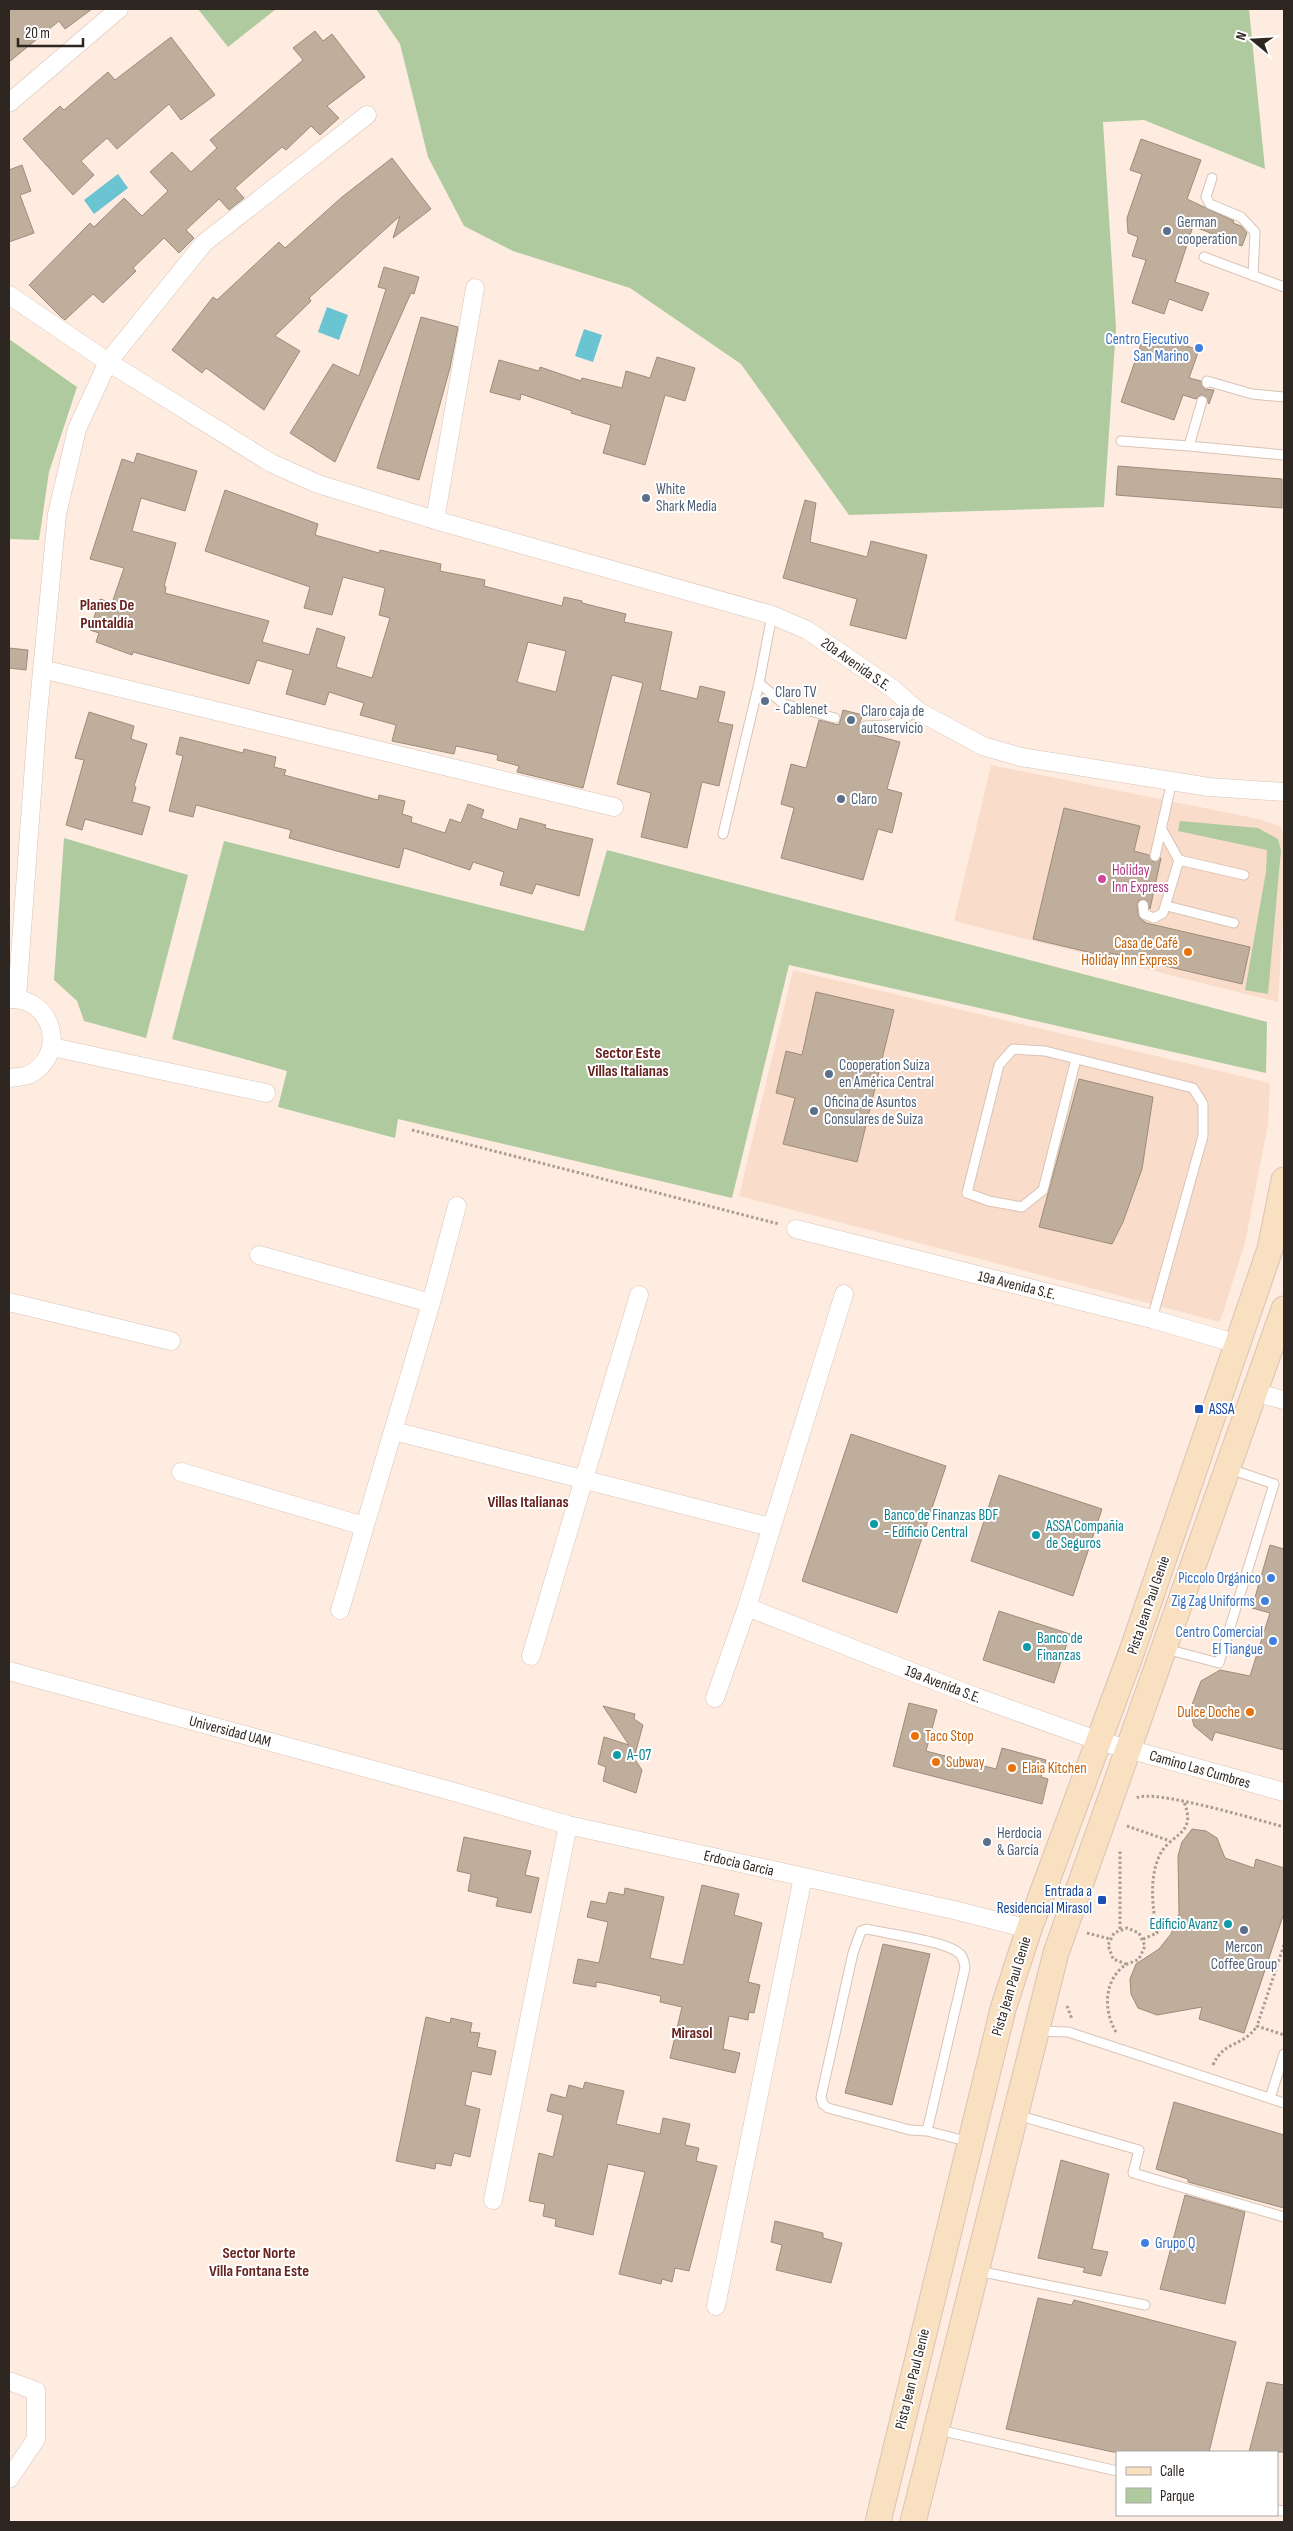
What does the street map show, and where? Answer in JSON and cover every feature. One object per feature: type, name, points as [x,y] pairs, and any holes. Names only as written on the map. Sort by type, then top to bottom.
[{"type":"main road","name":"Pista Jean Paul Genie","points":[[913,2522],[1014,2114],[1045,2031],[1056,1953],[1114,1745],[1120,1739],[1120,1726],[1167,1586],[1171,1538],[1270,1249],[1284,1180]]},
{"type":"main road","points":[[1212,1512],[1215,1473],[1249,1366],[1247,1356],[1238,1344],[1253,1340],[1260,1333],[1284,1260]]},
{"type":"main road","name":"Pista Jean Paul Genie","points":[[878,2522],[1003,2008],[1029,1929],[1114,1745],[1164,1648],[1256,1393],[1284,1309]]},
{"type":"street","points":[[9,103],[118,9]]},
{"type":"street","points":[[9,1078],[27,1076],[43,1065],[52,1047],[53,1034],[49,1021],[41,1010],[30,1002],[13,999],[57,514],[77,429],[108,362],[204,243],[366,115]]},
{"type":"street","points":[[435,520],[475,288]]},
{"type":"street","name":"20a Avenida S.E.","points":[[9,295],[108,362],[271,464],[318,484],[435,520],[601,565],[772,615],[807,630],[892,688],[918,711],[983,746],[1021,757],[1209,787],[1284,792]]},
{"type":"street","points":[[42,668],[614,807]]},
{"type":"street","points":[[52,1047],[266,1093]]},
{"type":"street","points":[[340,1610],[394,1431],[457,1206]]},
{"type":"street","name":"19a Avenida S.E.","points":[[796,1229],[1152,1319],[1238,1344]]},
{"type":"street","points":[[259,1255],[431,1303]]},
{"type":"street","points":[[715,1698],[747,1607],[770,1527],[844,1294]]},
{"type":"street","points":[[531,1656],[639,1295]]},
{"type":"street","points":[[9,1302],[171,1342]]},
{"type":"street","points":[[1256,1393],[1284,1400]]},
{"type":"street","points":[[394,1431],[582,1481],[770,1527]]},
{"type":"street","points":[[181,1472],[364,1526]]},
{"type":"street","name":"19a Avenida S.E.","points":[[747,1607],[976,1697],[1114,1745]]},
{"type":"street","name":"Universidad UAM","points":[[9,1671],[451,1791]]},
{"type":"street","name":"Camino Las Cumbres","points":[[1114,1745],[1284,1792]]},
{"type":"street","name":"Erdocia Garcia","points":[[451,1791],[568,1825],[1029,1929]]},
{"type":"street","points":[[493,2200],[568,1825]]},
{"type":"street","points":[[716,2306],[803,1877]]},
{"type":"street","points":[[9,2380],[36,2391],[36,2439],[9,2479]]},
{"type":"lane","points":[[1212,178],[1206,197],[1210,204],[1241,217],[1255,232],[1253,276]]},
{"type":"lane","points":[[1204,257],[1284,287]]},
{"type":"lane","points":[[1207,383],[1207,381],[1252,394],[1284,397]]},
{"type":"lane","points":[[1189,446],[1202,401]]},
{"type":"lane","points":[[1121,441],[1284,456]]},
{"type":"lane","points":[[724,834],[759,683],[772,615]]},
{"type":"lane","points":[[759,683],[784,704],[835,718]]},
{"type":"lane","points":[[865,726],[890,725],[918,711]]},
{"type":"lane","points":[[1155,856],[1172,781]]},
{"type":"lane","points":[[1143,905],[1144,914],[1154,918],[1163,913],[1178,860],[1162,830]]},
{"type":"lane","points":[[1178,860],[1244,875]]},
{"type":"lane","points":[[1166,906],[1234,923]]},
{"type":"lane","points":[[1076,1059],[1043,1190],[1022,1208],[989,1201],[967,1193],[999,1065],[1013,1049],[1045,1051],[1193,1088],[1203,1104],[1203,1136],[1152,1319]]},
{"type":"lane","points":[[1164,1648],[1219,1663],[1274,1484],[1228,1469]]},
{"type":"lane","points":[[927,2131],[965,1968],[964,1958],[958,1952],[940,1945],[866,1929],[861,1931],[855,1946],[821,2097],[823,2104],[828,2108],[910,2130],[927,2131],[970,2142]]},
{"type":"lane","points":[[1045,2031],[1068,2032],[1284,2103]]},
{"type":"lane","points":[[1270,2098],[1284,2054]]},
{"type":"lane","points":[[1014,2114],[1139,2150],[1132,2172],[1284,2217]]},
{"type":"lane","points":[[976,2270],[1145,2305]]},
{"type":"lane","points":[[936,2430],[1116,2471]]},
{"type":"path","points":[[412,1130],[796,1229]]},
{"type":"path","points":[[1135,1803],[1138,1796],[1145,1795],[1184,1801],[1284,1827]]},
{"type":"path","points":[[1143,1939],[1157,1933],[1152,1897],[1155,1874],[1158,1860],[1170,1841],[1188,1825],[1189,1820],[1184,1801]]},
{"type":"path","points":[[1125,1834],[1130,1817]]},
{"type":"path","points":[[1127,1826],[1170,1841]]},
{"type":"path","points":[[1116,1859],[1122,1842]]},
{"type":"path","points":[[1120,1850],[1120,1929]]},
{"type":"path","points":[[1084,1941],[1091,1923]]},
{"type":"path","points":[[1126,1964],[1113,1958],[1109,1952],[1110,1938],[1120,1929],[1134,1929],[1143,1939],[1145,1946],[1139,1959],[1126,1964],[1118,1972],[1109,1988],[1107,2001],[1108,2015],[1115,2030],[1131,2052]]},
{"type":"path","points":[[1087,1933],[1110,1938]]},
{"type":"path","points":[[1207,2078],[1220,2053],[1227,2047],[1249,2038],[1258,2026],[1284,1945]]},
{"type":"path","points":[[1045,2031],[1065,2002]]},
{"type":"path","points":[[1258,2026],[1284,2035]]},
{"type":"shaded area","name":"Holiday Inn Express","points":[[991,765],[1259,819],[1281,827],[1284,836],[1284,903],[1278,1002],[954,921]]},
{"type":"shaded area","points":[[793,970],[1270,1083],[1268,1124],[1245,1243],[1220,1322],[739,1196]]},
{"type":"green space","points":[[198,9],[276,9],[228,47]]},
{"type":"green space","points":[[376,9],[1249,9],[1265,169],[1144,120],[1103,122],[1116,328],[1104,507],[849,515],[741,364],[630,288],[513,251],[464,226],[428,157],[400,44]]},
{"type":"green space","points":[[9,339],[77,387],[49,472],[39,540],[9,539]]},
{"type":"green space","points":[[1180,821],[1258,828],[1278,839],[1281,850],[1268,994],[1245,990],[1266,872],[1267,850],[1178,831]]},
{"type":"green space","points":[[64,838],[188,875],[146,1038],[84,1021],[77,1001],[54,980]]},
{"type":"green space","points":[[224,841],[584,931],[607,850],[1267,1022],[1266,1073],[789,965],[732,1198],[398,1119],[395,1138],[278,1107],[287,1071],[172,1039]]},
{"type":"water","points":[[118,174],[128,188],[94,214],[84,200]]},
{"type":"water","points":[[327,307],[348,315],[339,340],[318,332]]},
{"type":"water","points":[[584,329],[602,335],[593,362],[575,356]]},
{"type":"building","points":[[9,9],[92,9],[65,29],[59,21],[9,62]]},
{"type":"building","points":[[315,31],[323,41],[332,34],[365,77],[327,106],[339,118],[320,135],[311,126],[286,150],[282,147],[235,188],[244,198],[229,210],[219,199],[186,230],[194,238],[179,253],[164,238],[133,268],[136,271],[103,303],[93,294],[65,320],[29,285],[90,223],[94,227],[124,198],[142,216],[168,191],[150,172],[172,152],[191,172],[217,148],[210,140],[303,60],[293,48]]},
{"type":"building","points":[[171,37],[215,95],[181,120],[169,104],[117,149],[107,138],[81,161],[94,175],[73,195],[23,139],[60,106],[64,110],[108,72],[115,80]]},
{"type":"building","points":[[1141,139],[1201,160],[1187,199],[1234,221],[1233,223],[1241,226],[1247,233],[1242,246],[1193,226],[1175,282],[1209,293],[1202,311],[1169,299],[1164,314],[1132,303],[1146,260],[1132,256],[1138,237],[1128,233],[1127,218],[1142,174],[1130,170]]},
{"type":"building","points":[[392,158],[431,209],[393,238],[400,216],[309,298],[311,301],[275,336],[300,351],[264,410],[206,368],[202,373],[172,350],[213,297],[217,300],[279,242],[285,248],[342,197]]},
{"type":"building","points":[[22,165],[31,191],[20,195],[34,233],[9,242],[9,170]]},
{"type":"building","points":[[384,267],[419,277],[414,294],[411,293],[335,462],[290,433],[333,364],[359,376],[386,289],[378,287]]},
{"type":"building","points":[[421,317],[458,327],[450,368],[419,480],[377,468]]},
{"type":"building","points":[[1145,332],[1199,350],[1189,378],[1201,381],[1204,389],[1214,390],[1209,404],[1204,395],[1200,395],[1196,399],[1183,395],[1174,420],[1121,402]]},
{"type":"building","points":[[657,357],[695,368],[685,401],[665,395],[645,465],[603,453],[611,425],[571,413],[572,411],[521,394],[520,400],[490,392],[499,360],[539,371],[540,367],[581,381],[582,378],[622,388],[626,371],[650,378]]},
{"type":"building","points":[[137,453],[197,471],[185,511],[141,498],[132,531],[176,543],[164,586],[166,587],[165,593],[269,621],[262,642],[309,655],[317,628],[345,637],[336,667],[372,678],[390,618],[379,615],[385,588],[343,577],[332,615],[304,608],[310,587],[205,551],[225,490],[318,524],[315,535],[379,553],[380,550],[441,564],[440,571],[485,580],[484,586],[562,606],[564,597],[582,601],[582,603],[626,614],[624,622],[672,632],[660,690],[697,699],[700,686],[725,692],[718,722],[733,725],[719,786],[702,782],[687,848],[641,837],[651,793],[617,784],[643,683],[612,675],[583,788],[517,772],[519,766],[497,760],[498,755],[456,746],[454,754],[392,741],[396,725],[360,715],[364,703],[329,692],[325,705],[286,694],[293,670],[257,660],[249,684],[133,652],[132,655],[96,642],[99,633],[90,630],[100,599],[112,603],[124,568],[90,559],[122,459],[134,463]],"holes":[[[528,642],[566,651],[556,692],[517,682]]]},
{"type":"building","points":[[1118,466],[1282,479],[1282,508],[1116,495]]},
{"type":"building","points":[[805,500],[816,503],[810,542],[867,557],[871,541],[927,555],[906,639],[850,625],[857,599],[783,578]]},
{"type":"building","points":[[9,648],[28,650],[26,670],[9,668]]},
{"type":"building","name":"Claro","points":[[843,710],[863,715],[859,724],[859,731],[900,742],[887,789],[902,793],[892,833],[878,829],[863,880],[781,858],[794,808],[781,804],[791,764],[806,768],[819,720],[839,725]]},
{"type":"building","points":[[89,712],[134,726],[131,739],[147,744],[134,786],[136,787],[132,802],[150,807],[142,835],[85,819],[82,830],[66,825],[84,760],[75,758]]},
{"type":"building","points":[[180,737],[243,753],[244,749],[276,757],[274,767],[286,770],[284,775],[378,800],[379,795],[405,801],[402,814],[412,817],[411,822],[445,833],[450,819],[461,823],[468,804],[484,810],[481,818],[517,830],[520,818],[546,825],[545,828],[593,839],[579,896],[536,884],[532,894],[500,885],[504,872],[473,862],[470,870],[404,848],[399,868],[289,838],[291,830],[196,805],[193,817],[169,811],[183,756],[176,754]]},
{"type":"building","name":"Holiday Inn Express","points":[[1064,808],[1140,826],[1134,851],[1149,855],[1153,862],[1161,858],[1150,909],[1146,900],[1139,900],[1137,906],[1139,917],[1146,923],[1250,947],[1242,984],[1110,953],[1109,957],[1033,939]]},
{"type":"building","name":"Cooperation Suiza en América Central","points":[[816,992],[894,1010],[857,1162],[783,1144],[795,1098],[776,1093],[786,1051],[802,1055]]},
{"type":"building","points":[[1079,1079],[1153,1097],[1142,1169],[1123,1222],[1112,1244],[1039,1227]]},
{"type":"building","name":"Banco de Finanzas BDF - Edificio Central","points":[[851,1434],[946,1466],[897,1613],[802,1581]]},
{"type":"building","name":"ASSA Compañia de Seguros","points":[[999,1475],[1102,1509],[1073,1596],[971,1561]]},
{"type":"building","name":"Centro Comercial El Tiangue","points":[[1270,1545],[1284,1549],[1284,1750],[1215,1732],[1212,1741],[1194,1726],[1190,1710],[1201,1681],[1220,1670],[1250,1676],[1270,1613],[1252,1608]]},
{"type":"building","name":"Banco de Finanzas","points":[[999,1611],[1070,1634],[1054,1683],[983,1660]]},
{"type":"building","points":[[909,1703],[937,1710],[926,1751],[996,1769],[1002,1748],[1046,1760],[1041,1777],[1048,1779],[1042,1804],[893,1766]]},
{"type":"building","name":"A-07","points":[[603,1706],[635,1714],[634,1719],[643,1725],[634,1758],[642,1770],[636,1793],[603,1781],[606,1767],[598,1764],[604,1737],[629,1745]]},
{"type":"building","name":"Edificio Avanz","points":[[1192,1829],[1206,1831],[1217,1838],[1225,1858],[1254,1868],[1256,1859],[1284,1868],[1284,1913],[1244,2033],[1199,2019],[1202,2007],[1157,2015],[1138,2008],[1131,1994],[1130,1979],[1136,1964],[1159,1949],[1171,1934],[1179,1914],[1178,1856],[1182,1842]]},
{"type":"building","points":[[464,1837],[531,1851],[525,1875],[539,1878],[531,1913],[496,1906],[498,1898],[468,1891],[471,1874],[457,1871]]},
{"type":"building","points":[[702,1885],[739,1894],[734,1915],[762,1923],[748,1982],[760,1985],[754,2013],[749,2012],[748,2020],[729,2016],[723,2049],[740,2053],[735,2073],[670,2058],[682,2007],[660,2002],[661,1996],[608,1984],[596,1982],[596,1987],[573,1983],[578,1959],[599,1963],[608,1922],[587,1917],[591,1901],[606,1904],[609,1892],[624,1895],[625,1888],[664,1897],[650,1958],[683,1965]]},
{"type":"building","points":[[883,1944],[930,1954],[892,2105],[845,2093]]},
{"type":"building","points":[[426,2017],[450,2023],[451,2018],[472,2023],[470,2032],[480,2033],[477,2047],[496,2051],[491,2075],[472,2071],[465,2105],[480,2109],[470,2157],[454,2153],[451,2166],[436,2163],[435,2169],[396,2161]]},
{"type":"building","points":[[585,2082],[624,2091],[616,2124],[660,2134],[663,2118],[690,2124],[685,2145],[699,2148],[696,2161],[717,2166],[689,2271],[675,2268],[672,2282],[662,2279],[661,2284],[619,2274],[645,2172],[608,2164],[593,2235],[555,2226],[556,2219],[543,2216],[545,2204],[529,2201],[539,2153],[553,2157],[563,2115],[547,2111],[551,2094],[566,2098],[569,2085],[583,2089]]},
{"type":"building","points":[[1174,2102],[1284,2135],[1284,2208],[1188,2182],[1188,2179],[1156,2169]]},
{"type":"building","points":[[1061,2160],[1109,2174],[1092,2249],[1108,2252],[1101,2276],[1083,2272],[1085,2268],[1038,2258]]},
{"type":"building","points":[[1185,2195],[1245,2212],[1225,2304],[1160,2289]]},
{"type":"building","points":[[775,2221],[823,2233],[823,2238],[842,2243],[831,2283],[776,2270],[782,2245],[771,2242]]},
{"type":"building","points":[[1038,2298],[1072,2305],[1074,2300],[1236,2342],[1209,2451],[1113,2452],[1006,2429]]},
{"type":"building","points":[[1267,2382],[1284,2385],[1284,2452],[1249,2451]]},
{"type":"place","name":"German cooperation","points":[[1167,231]]},
{"type":"place","name":"Centro Ejecutivo San Marino","points":[[1199,348]]},
{"type":"place","name":"White Shark Media","points":[[646,498]]},
{"type":"place","name":"Claro TV - Cablenet","points":[[765,701]]},
{"type":"place","name":"Claro caja de autoservicio","points":[[851,720]]},
{"type":"place","name":"Claro","points":[[841,799]]},
{"type":"place","name":"Holiday Inn Express","points":[[1102,879]]},
{"type":"place","name":"Casa de Café Holiday Inn Express","points":[[1188,952]]},
{"type":"place","name":"Cooperation Suiza en América Central","points":[[829,1074]]},
{"type":"place","name":"Oficina de Asuntos Consulares de Suiza","points":[[814,1111]]},
{"type":"place","name":"ASSA","points":[[1199,1409]]},
{"type":"place","name":"Banco de Finanzas BDF - Edificio Central","points":[[874,1524]]},
{"type":"place","name":"ASSA Compañia de Seguros","points":[[1036,1535]]},
{"type":"place","name":"Piccolo Orgánico","points":[[1271,1578]]},
{"type":"place","name":"Zig Zag Uniforms","points":[[1265,1601]]},
{"type":"place","name":"Centro Comercial El Tiangue","points":[[1273,1641]]},
{"type":"place","name":"Banco de Finanzas","points":[[1027,1647]]},
{"type":"place","name":"Dulce Doche","points":[[1250,1712]]},
{"type":"place","name":"Taco Stop","points":[[915,1736]]},
{"type":"place","name":"A-07","points":[[617,1755]]},
{"type":"place","name":"Subway","points":[[936,1762]]},
{"type":"place","name":"Elaia Kitchen","points":[[1012,1768]]},
{"type":"place","name":"Herdocia & García","points":[[987,1842]]},
{"type":"place","name":"Entrada a Residencial Mirasol","points":[[1102,1900]]},
{"type":"place","name":"Edificio Avanz","points":[[1228,1924]]},
{"type":"place","name":"Mercon Coffee Group","points":[[1244,1930]]},
{"type":"place","name":"Grupo Q","points":[[1145,2243]]},
{"type":"district","name":"Planes De Puntaldía","points":[[107,613]]},
{"type":"district","name":"Sector Este Villas Italianas","points":[[628,1061]]},
{"type":"district","name":"Villas Italianas","points":[[528,1501]]},
{"type":"district","name":"Mirasol","points":[[692,2032]]},
{"type":"district","name":"Sector Norte Villa Fontana Este","points":[[259,2261]]}]
